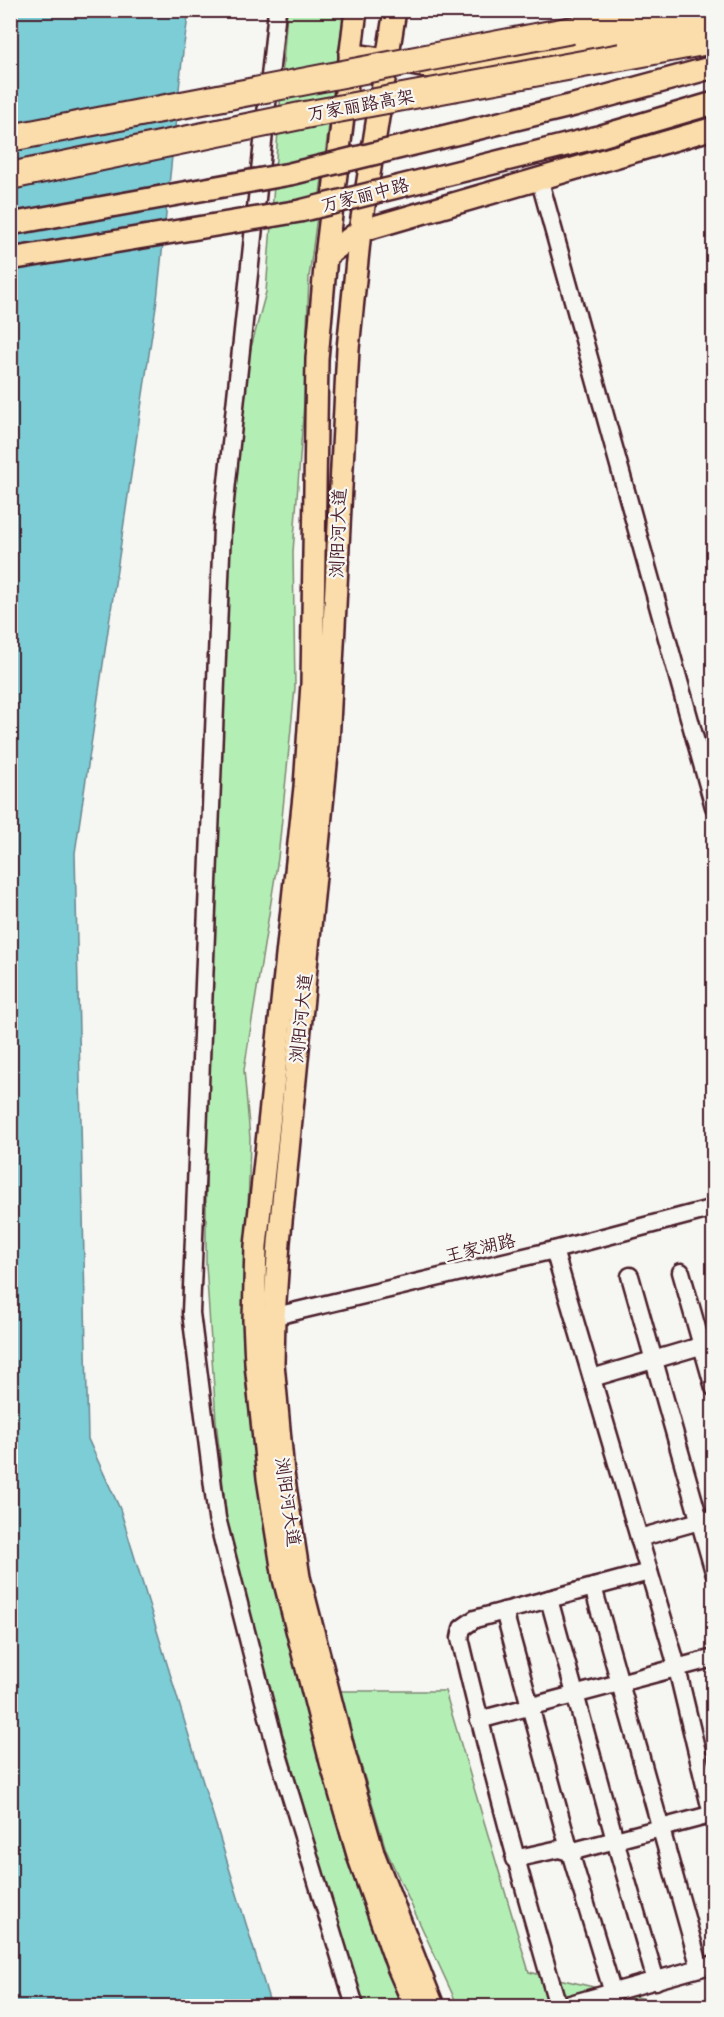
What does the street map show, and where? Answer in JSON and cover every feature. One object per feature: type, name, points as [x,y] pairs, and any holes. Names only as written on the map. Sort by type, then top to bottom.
[{"type":"highway","name":"万家丽路高架","points":[[10,138],[309,79],[682,10]]},
{"type":"highway","name":"万家丽路高架","points":[[10,176],[305,116],[714,40]]},
{"type":"main road","name":"浏阳河大道","points":[[356,10],[326,256],[317,359],[311,695],[305,787],[256,1246],[264,1319],[273,1363],[283,1473],[299,1577],[345,1756],[374,1853],[433,2007]]},
{"type":"main road","name":"浏阳河大道","points":[[395,10],[360,231],[348,349],[328,744],[279,1242],[256,1363],[268,1478],[284,1580],[331,1762],[359,1858],[398,1967],[415,2007]]},
{"type":"main road","points":[[350,54],[458,72],[714,20]]},
{"type":"main road","name":"万家丽中路","points":[[10,224],[290,174],[574,105],[714,67]]},
{"type":"main road","name":"万家丽中路","points":[[10,259],[300,211],[598,137],[714,103]]},
{"type":"main road","points":[[326,256],[360,231],[714,128]]},
{"type":"street","points":[[277,10],[222,529],[191,1313],[217,1518],[276,1748],[355,2007]]},
{"type":"street","points":[[539,178],[712,797]]},
{"type":"street","name":"王家湖路","points":[[264,1319],[554,1250],[714,1208]]},
{"type":"street","points":[[514,1859],[559,1849],[570,1852],[660,1828],[713,1817],[677,1668],[554,1250]]},
{"type":"street","points":[[681,1272],[707,1343],[714,1388]]},
{"type":"street","points":[[630,1276],[653,1360],[707,1519],[714,1572]]},
{"type":"street","points":[[592,1378],[707,1343]]},
{"type":"street","points":[[639,1539],[707,1519]]},
{"type":"street","points":[[558,2007],[514,1859],[460,1638],[462,1628],[475,1619],[649,1572]]},
{"type":"street","points":[[563,2007],[707,1966],[660,1828],[593,1587]]},
{"type":"street","points":[[549,1599],[656,1980]]},
{"type":"street","points":[[504,1611],[570,1852],[613,1993]]},
{"type":"street","points":[[479,1720],[714,1658]]},
{"type":"green space","points":[[287,11],[344,11],[309,277],[304,403],[293,552],[295,688],[278,858],[244,1070],[250,1138],[244,1368],[261,1513],[288,1643],[346,1858],[401,2006],[361,2006],[230,1551],[216,1420],[206,1264],[206,1126],[229,507],[245,370],[266,292]]},
{"type":"green space","points":[[339,1691],[445,1691],[529,1972],[667,2004],[667,2006],[458,2006],[386,1850]]},
{"type":"water","points":[[11,11],[189,11],[157,300],[75,853],[88,1439],[120,1509],[271,2006],[11,2006]]}]
